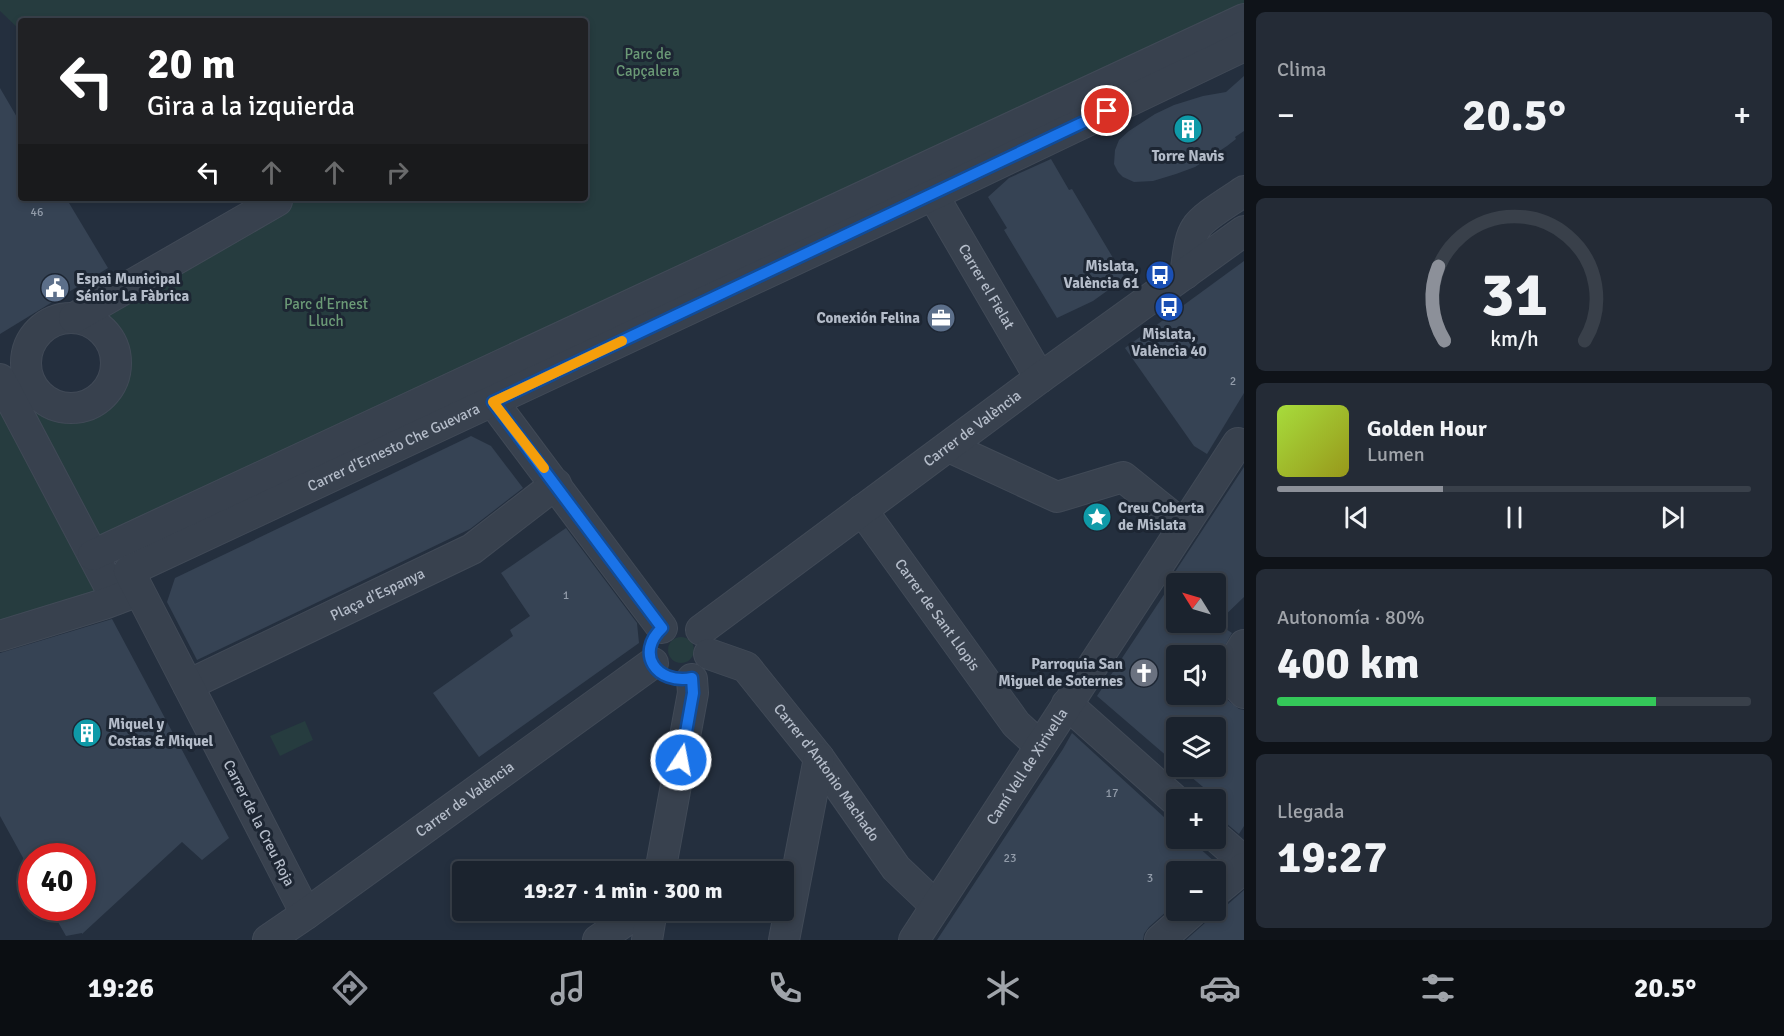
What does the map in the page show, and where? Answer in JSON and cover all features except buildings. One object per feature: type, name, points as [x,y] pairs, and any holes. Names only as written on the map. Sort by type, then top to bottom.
[{"type":"street","name":"Carrer d'Ernesto Che Guevara","points":[[93,555],[1244,19]]},
{"type":"street","name":"Carrer d'Ernesto Che Guevara","points":[[0,636],[128,587],[493,402],[933,195],[1244,45]]},
{"type":"street","points":[[1211,199],[1244,176]]},
{"type":"street","points":[[1185,274],[1195,228],[1244,191]]},
{"type":"street","name":"Carrer el Fielat","points":[[933,195],[1040,378]]},
{"type":"street","points":[[74,318],[90,322],[103,331],[112,344],[116,369],[111,384],[101,397],[79,408],[63,408],[49,403],[32,387],[26,373],[13,360],[40,329],[54,321],[74,318],[277,201]]},
{"type":"street","name":"Carrer de València","points":[[705,642],[862,510],[1244,231]]},
{"type":"street","name":"Carrer de la Creu Roja","points":[[0,379],[93,555],[128,587],[188,685],[306,914]]},
{"type":"street","points":[[493,402],[662,628]]},
{"type":"street","name":"Camí Vell de Xirivella","points":[[914,940],[1238,443]]},
{"type":"street","points":[[949,447],[1057,497],[1123,477],[1184,526]]},
{"type":"street","name":"Plaça d'Espanya","points":[[188,685],[472,549],[556,484]]},
{"type":"street","name":"Carrer de Sant Llopis","points":[[862,510],[1016,723],[1040,746]]},
{"type":"street","points":[[672,623],[692,624],[705,642],[706,664],[700,673],[692,678],[680,681],[669,679],[659,673],[653,663],[652,640],[662,628],[672,623]]},
{"type":"street","name":"Carrer d'Antonio Machado","points":[[705,642],[746,667],[819,758],[896,868],[936,906]]},
{"type":"street","points":[[1244,645],[1232,668],[1233,679],[1244,693]]},
{"type":"street","name":"Carrer de València","points":[[264,938],[306,914],[653,663]]},
{"type":"street","points":[[662,861],[693,693],[692,678]]},
{"type":"street","points":[[1067,704],[1166,792]]},
{"type":"street","points":[[784,940],[819,758]]},
{"type":"street","points":[[1226,845],[1243,860],[1226,879]]},
{"type":"street","points":[[598,940],[625,921]]},
{"type":"street","points":[[647,940],[650,921]]},
{"type":"street","points":[[1160,940],[1182,921]]},
{"type":"green space","name":"Parc d'Ernest Lluch","points":[[0,0],[1244,0],[1244,12],[95,546],[20,404],[72,421],[101,415],[120,393],[129,372],[128,347],[116,327],[98,313],[296,201],[588,201],[588,18],[18,18],[18,28],[0,11]]},
{"type":"green space","points":[[0,394],[103,591],[0,623]]},
{"type":"green space","points":[[681,637],[690,641],[694,650],[690,659],[681,663],[672,659],[668,650],[672,641]]},
{"type":"green space","points":[[305,721],[313,740],[280,756],[270,736]]},
{"type":"slow traffic","points":[[544,468],[493,402],[622,341]]},
{"type":"place","name":"Torre Navis","points":[[1188,129]]},
{"type":"place","name":"Mislata, València 61","points":[[1160,275]]},
{"type":"place","name":"Espai Municipal Sénior La Fàbrica","points":[[55,288]]},
{"type":"place","name":"Mislata, València 40","points":[[1169,307]]},
{"type":"place","name":"Conexión Felina","points":[[941,318]]},
{"type":"place","name":"Creu Coberta de Mislata","points":[[1097,517]]},
{"type":"place","name":"Parroquia San Miguel de Soternes","points":[[1144,673]]},
{"type":"place","name":"Miquel y Costas & Miquel","points":[[87,733]]},
{"type":"route","points":[[681,760],[693,693],[692,678],[680,681],[669,679],[659,673],[653,663],[651,648],[652,640],[662,628],[493,402],[1107,111]]},
{"type":"park label","name":"Parc de Capçalera","points":[[648,62]]}]
